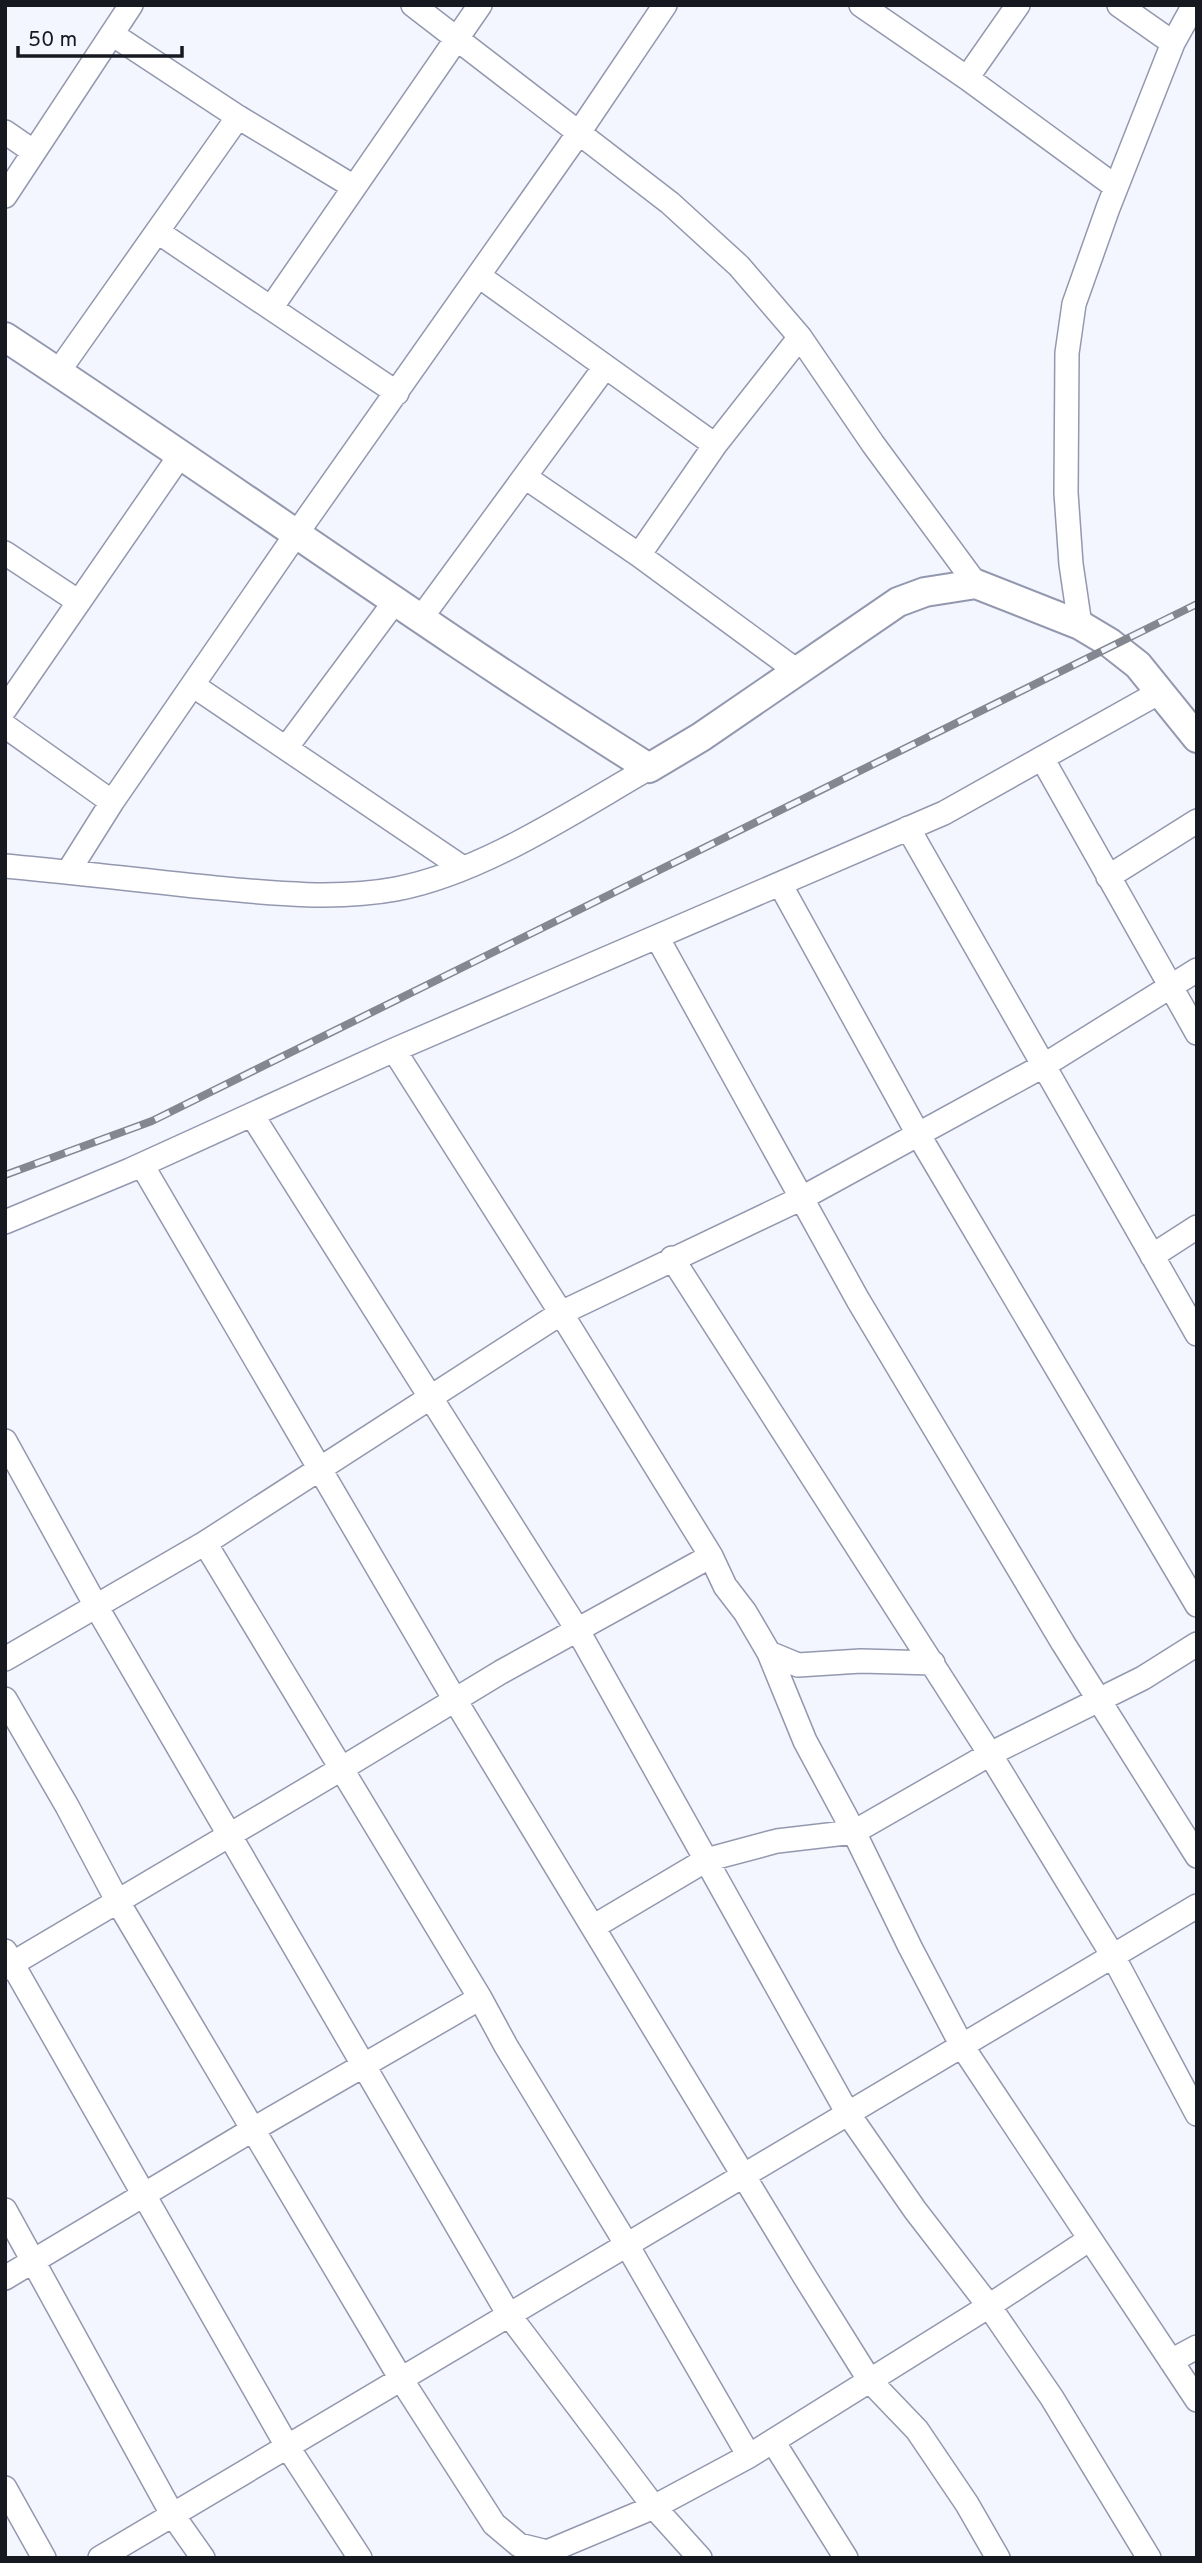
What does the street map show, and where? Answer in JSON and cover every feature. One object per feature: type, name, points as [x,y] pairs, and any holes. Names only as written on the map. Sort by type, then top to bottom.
[{"type":"street","points":[[5,196],[131,5]]},
{"type":"street","points":[[413,5],[670,203],[739,266],[800,337],[873,444],[976,584]]},
{"type":"street","points":[[271,308],[480,5]]},
{"type":"street","points":[[68,872],[112,802],[297,533],[578,134],[665,5]]},
{"type":"street","points":[[861,5],[967,78],[1116,187]]},
{"type":"street","points":[[967,78],[1018,5]]},
{"type":"street","points":[[1119,5],[1173,43]]},
{"type":"street","points":[[1080,625],[1071,564],[1066,493],[1067,353],[1074,304],[1116,187],[1173,43],[1194,5]]},
{"type":"street","points":[[112,34],[238,117],[354,187]]},
{"type":"street","points":[[58,372],[238,117]]},
{"type":"street","points":[[5,132],[34,152]]},
{"type":"street","points":[[158,232],[397,393]]},
{"type":"street","points":[[479,276],[716,445]]},
{"type":"street","points":[[5,337],[529,691],[649,768]]},
{"type":"street","points":[[639,555],[716,445],[800,337]]},
{"type":"street","points":[[421,618],[605,367]]},
{"type":"street","points":[[5,709],[181,454]]},
{"type":"street","points":[[525,477],[639,555],[797,671]]},
{"type":"street","points":[[5,553],[79,602]]},
{"type":"street","points":[[5,866],[247,891],[318,895],[396,889],[464,868],[523,839],[649,768],[701,737],[898,602],[925,592],[976,584],[1080,625],[1110,643],[1138,665],[1197,738]]},
{"type":"street","points":[[286,748],[396,600]]},
{"type":"street","points":[[194,686],[464,868]]},
{"type":"street","points":[[5,1222],[142,1165],[394,1051],[944,813],[1160,692]]},
{"type":"street","points":[[5,726],[112,802]]},
{"type":"street","points":[[1042,758],[1197,1033]]},
{"type":"street","points":[[1108,877],[1197,821]]},
{"type":"street","points":[[908,828],[1197,1334]]},
{"type":"street","points":[[780,884],[919,1134],[1197,1605]]},
{"type":"street","points":[[657,937],[858,1300],[1099,1701],[1197,1856]]},
{"type":"street","points":[[5,1659],[205,1543],[561,1314],[672,1258],[802,1198],[1043,1066],[1197,970]]},
{"type":"street","points":[[394,1051],[711,1556],[724,1586],[745,1612],[769,1653],[805,1741],[962,2046],[1197,2400]]},
{"type":"street","points":[[252,1115],[577,1629],[847,2112],[915,2210],[989,2306],[1052,2398],[1149,2558]]},
{"type":"street","points":[[142,1165],[455,1700],[870,2381],[917,2430],[967,2504],[998,2558]]},
{"type":"street","points":[[1152,1256],[1197,1227]]},
{"type":"street","points":[[672,1258],[990,1754],[1113,1956],[1197,2113]]},
{"type":"street","points":[[5,1441],[96,1606],[509,2315],[654,2507],[700,2558]]},
{"type":"street","points":[[205,1543],[480,1998],[749,2456]]},
{"type":"street","points":[[360,2558],[287,2446],[8,1961],[118,1902],[455,1700],[711,1556]]},
{"type":"street","points":[[593,1927],[706,1860],[777,1841],[854,1832],[990,1754],[1143,1678],[1197,1644]]},
{"type":"street","points":[[769,1653],[798,1665],[861,1661],[933,1663]]},
{"type":"street","points":[[5,1699],[67,1806],[118,1902],[401,2379],[494,2525],[519,2545],[547,2552],[654,2507],[774,2443],[1090,2239]]},
{"type":"street","points":[[100,2558],[1197,1906]]},
{"type":"street","points":[[5,2278],[480,1998]]},
{"type":"street","points":[[5,2210],[172,2514],[203,2558]]},
{"type":"street","points":[[1171,2361],[1197,2347]]},
{"type":"street","points":[[774,2443],[846,2558]]},
{"type":"street","points":[[5,2488],[44,2558]]},
{"type":"railway","points":[[5,1175],[152,1121],[1197,604]]}]
